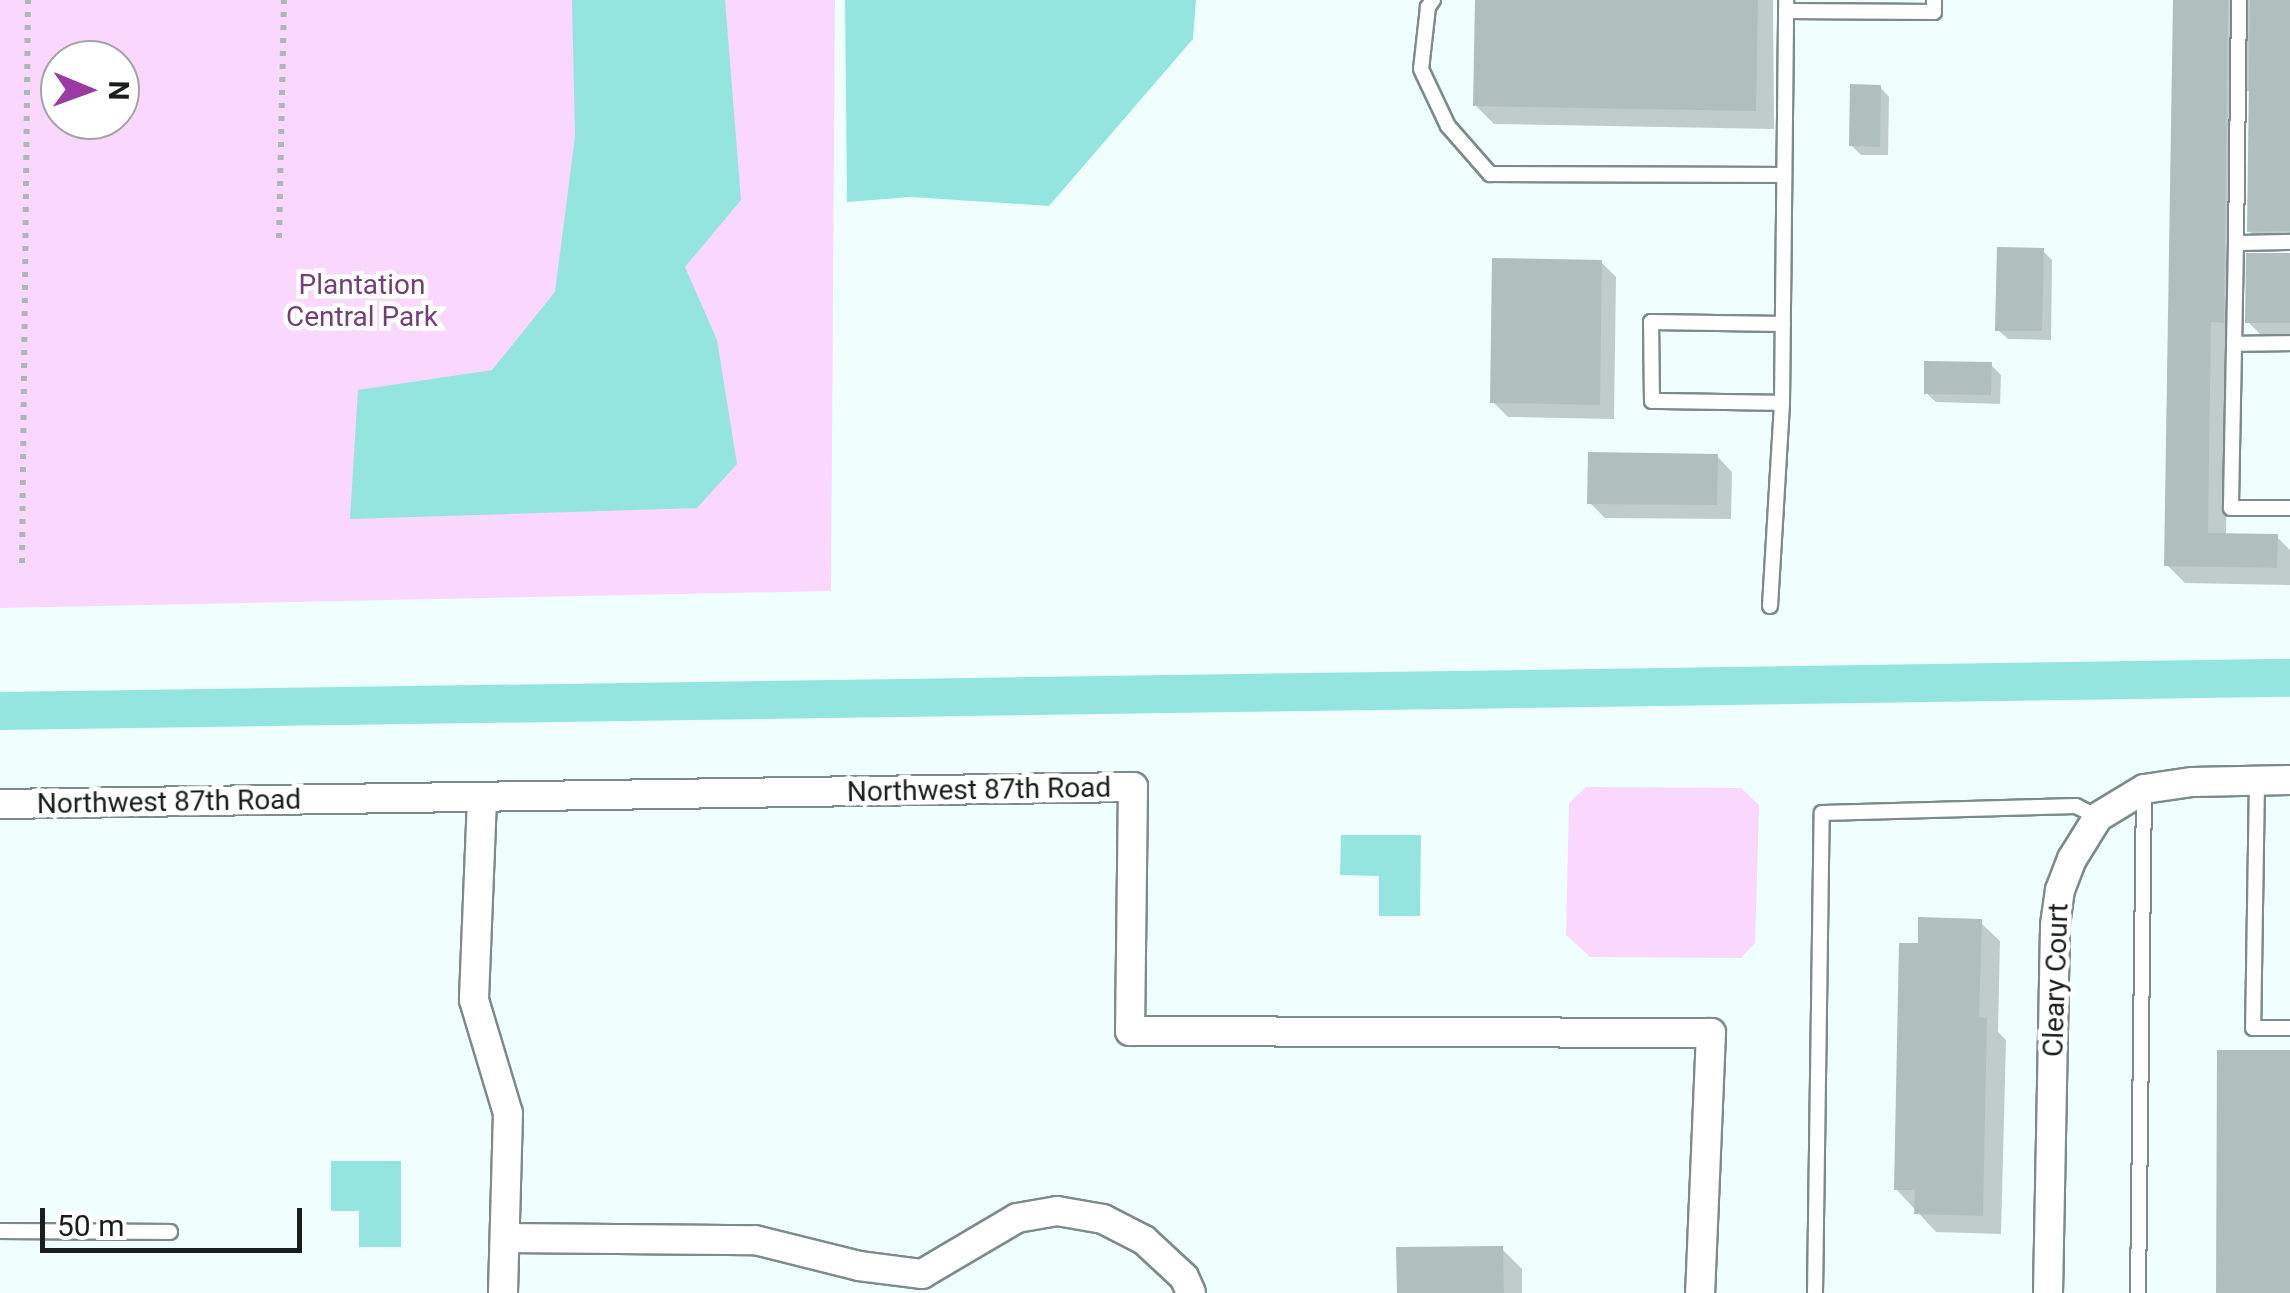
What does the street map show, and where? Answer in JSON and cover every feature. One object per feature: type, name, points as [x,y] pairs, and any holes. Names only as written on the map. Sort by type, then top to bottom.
[{"type":"street","points":[[2098,817],[2144,789],[2192,782],[2290,780]]},
{"type":"street","name":"Northwest 87th Road","points":[[0,804],[1132,788],[1130,1032],[1712,1033],[1700,1293]]},
{"type":"street","points":[[482,798],[474,1000],[508,1113],[503,1293]]},
{"type":"street","name":"Cleary Court","points":[[2048,1293],[2055,925],[2060,890],[2098,817]]},
{"type":"street","points":[[506,1238],[755,1240],[859,1266],[922,1274],[1016,1218],[1057,1212],[1103,1219],[1144,1240],[1184,1277],[1192,1293]]},
{"type":"lane","points":[[1433,0],[1428,7],[1421,68],[1448,126],[1490,174],[1784,175]]},
{"type":"lane","points":[[1770,606],[1782,403],[1786,6],[1934,12],[1934,0]]},
{"type":"lane","points":[[2239,0],[2231,508],[2290,508]]},
{"type":"lane","points":[[2236,242],[2290,242]]},
{"type":"lane","points":[[1782,403],[1652,401],[1651,322],[1783,324]]},
{"type":"lane","points":[[2234,344],[2290,343]]},
{"type":"lane","points":[[2257,781],[2254,1028],[2290,1028]]},
{"type":"lane","points":[[2138,1293],[2144,789]]},
{"type":"lane","points":[[1815,1293],[1822,813],[2076,806],[2098,817]]},
{"type":"lane","points":[[0,1230],[170,1232]]},
{"type":"path","points":[[22,563],[28,0]]},
{"type":"path","points":[[279,238],[284,0]]},
{"type":"green space","name":"Plantation Central Park","points":[[0,0],[835,0],[831,591],[0,608]]},
{"type":"green space","points":[[1586,787],[1741,788],[1759,805],[1755,943],[1741,958],[1590,957],[1566,935],[1569,803]]},
{"type":"water","points":[[572,0],[725,0],[741,200],[685,267],[717,340],[737,464],[697,508],[350,519],[358,390],[492,370],[555,292],[575,136]]},
{"type":"water","points":[[845,0],[1196,0],[1193,39],[1049,206],[911,197],[847,202]]},
{"type":"water","points":[[1341,835],[1421,835],[1420,916],[1379,916],[1379,876],[1340,875]]},
{"type":"water","points":[[331,1161],[401,1161],[401,1247],[359,1247],[359,1211],[331,1211]]},
{"type":"building","points":[[1475,0],[1758,0],[1756,111],[1473,106]]},
{"type":"building","points":[[2173,0],[2228,0],[2224,323],[2211,322],[2208,533],[2278,534],[2277,568],[2164,566]]},
{"type":"building","points":[[2250,0],[2290,0],[2290,231],[2247,232]]},
{"type":"building","points":[[1850,84],[1881,85],[1880,147],[1849,146]]},
{"type":"building","points":[[1997,247],[2044,248],[2042,331],[1995,331]]},
{"type":"building","points":[[2246,253],[2290,253],[2290,323],[2245,323]]},
{"type":"building","points":[[1492,258],[1602,260],[1600,405],[1490,403]]},
{"type":"building","points":[[1924,361],[1992,362],[1991,395],[1924,394]]},
{"type":"building","points":[[1588,452],[1718,454],[1717,505],[1587,504]]},
{"type":"building","points":[[1918,917],[1982,919],[1979,1017],[1987,1018],[1983,1216],[1914,1214],[1915,1190],[1894,1190],[1899,943],[1918,943]]},
{"type":"building","points":[[2217,1050],[2290,1050],[2290,1293],[2216,1293]]},
{"type":"building","points":[[1503,1246],[1504,1293],[1397,1293],[1396,1247]]},
{"type":"waterway","points":[[0,711],[2290,678]]}]
